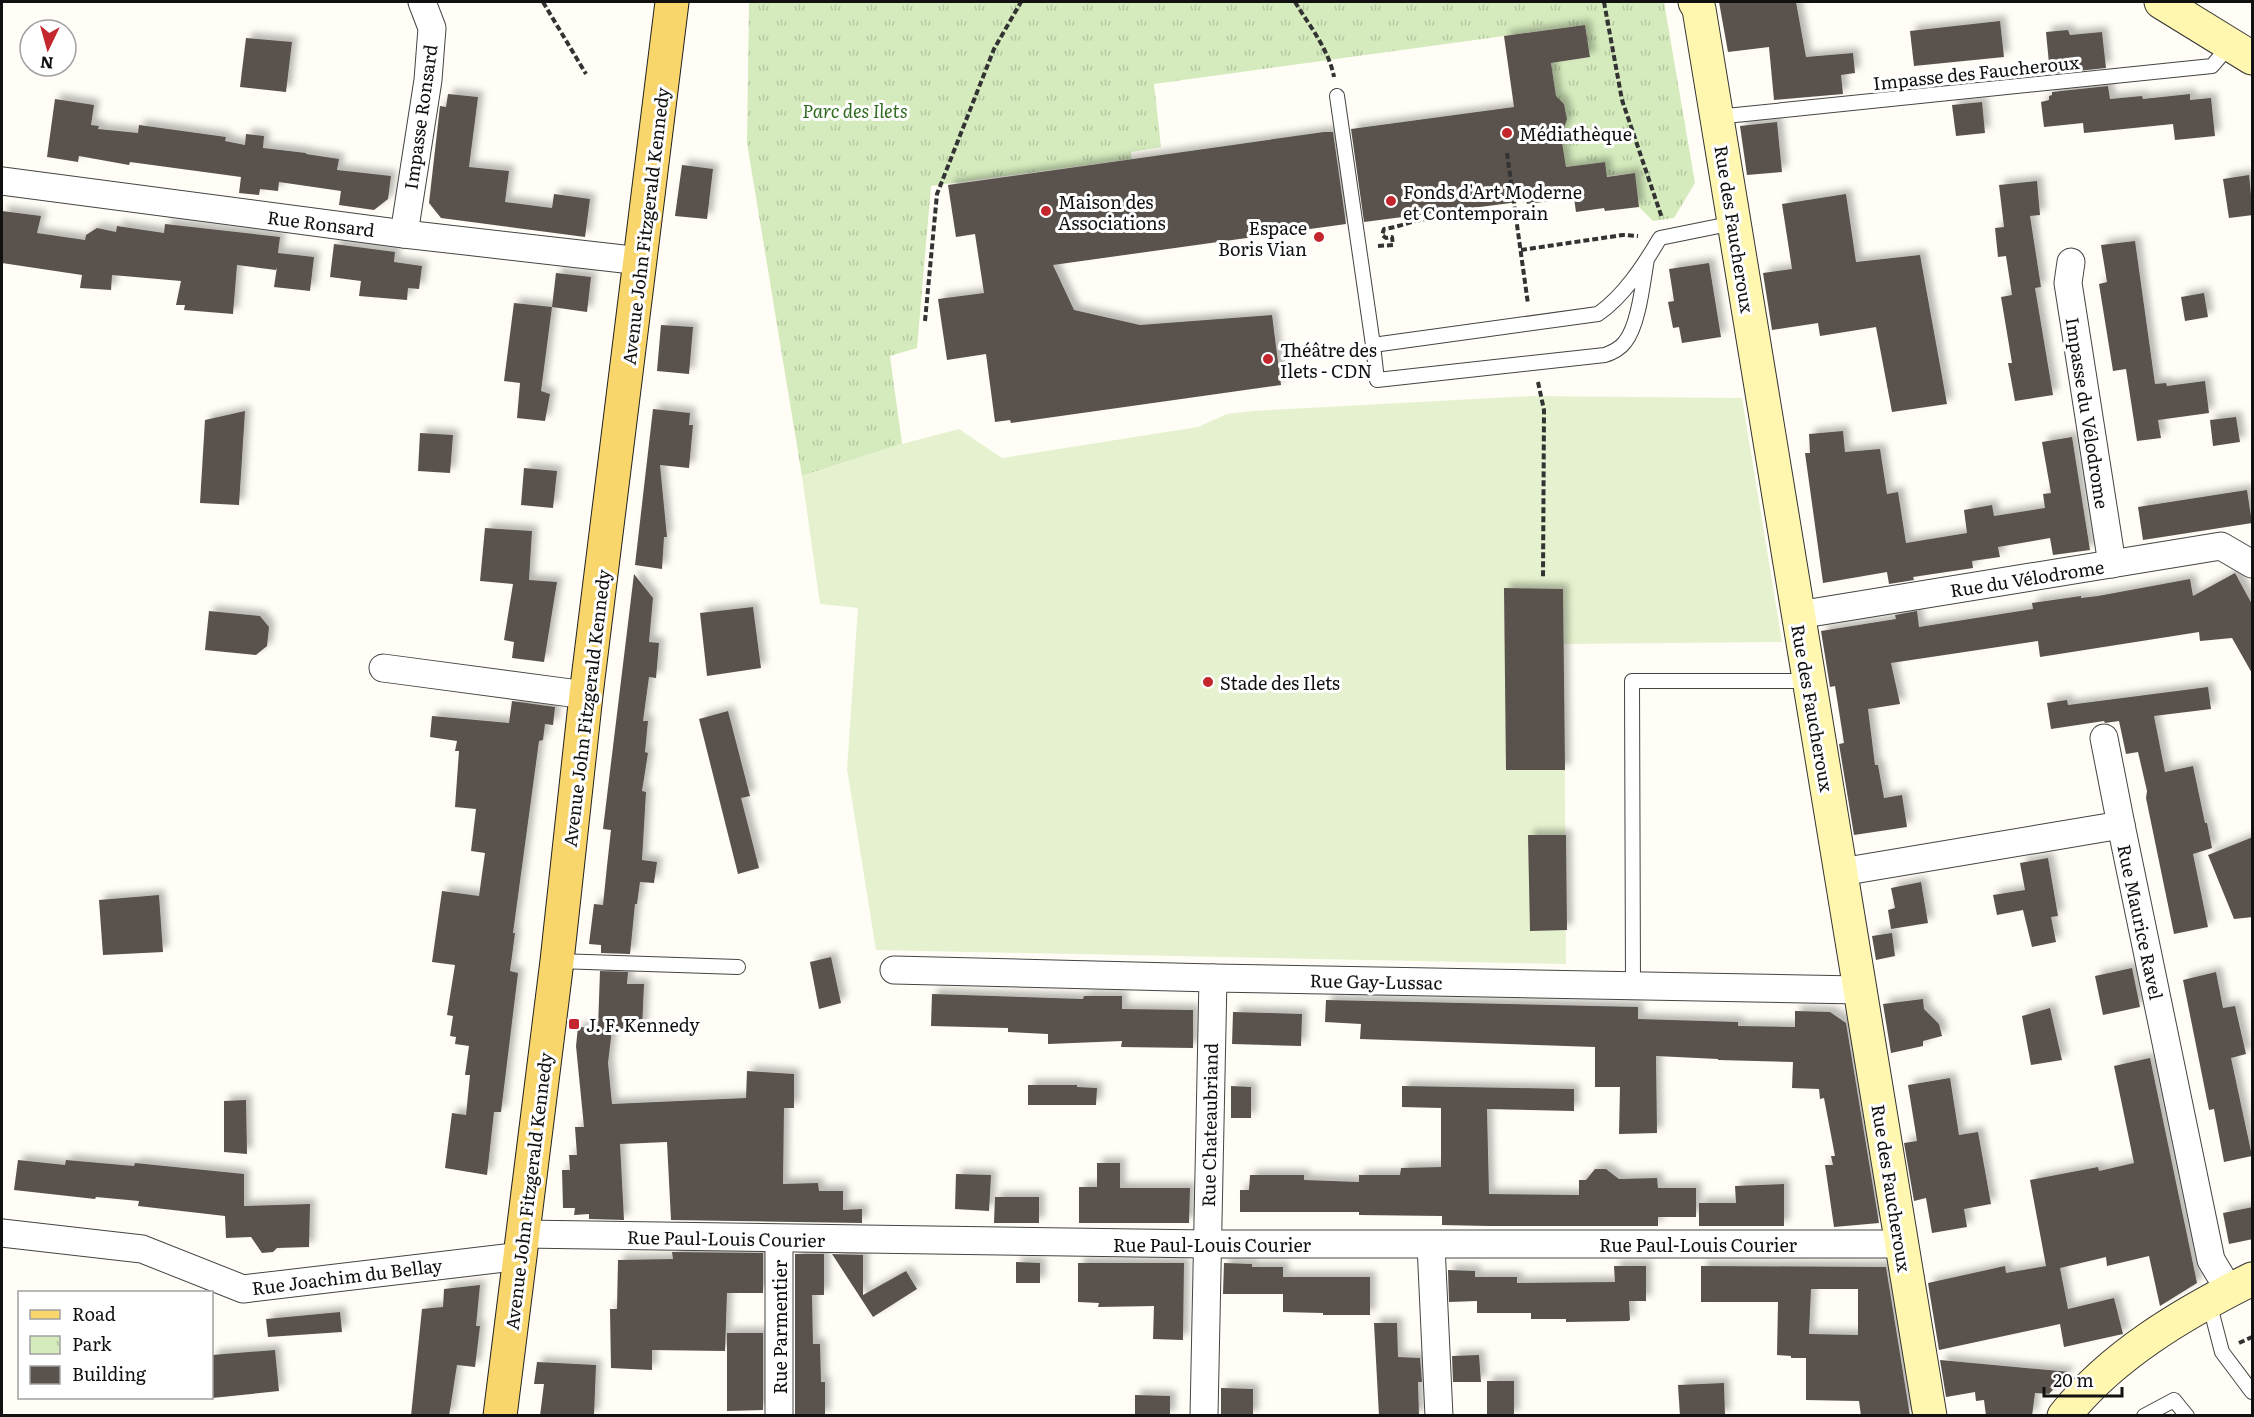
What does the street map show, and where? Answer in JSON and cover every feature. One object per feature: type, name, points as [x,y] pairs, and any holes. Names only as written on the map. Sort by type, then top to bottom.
[{"type":"main road","name":"Avenue John Fitzgerald Kennedy","points":[[500,1416],[672,2]]},
{"type":"street","name":"Impasse Ronsard","points":[[404,234],[428,80],[432,28],[422,2]]},
{"type":"street","name":"Rue des Faucheroux","points":[[1695,2],[1699,9],[1930,1416]]},
{"type":"street","points":[[2161,2],[2242,51]]},
{"type":"street","name":"Rue Ronsard","points":[[2,181],[404,234],[641,261]]},
{"type":"street","name":"Impasse du Vélodrome","points":[[2071,262],[2068,283],[2112,564]]},
{"type":"street","name":"Rue du Vélodrome","points":[[1797,615],[2221,546],[2253,564]]},
{"type":"street","points":[[383,668],[586,695]]},
{"type":"street","points":[[2104,738],[2121,825]]},
{"type":"street","name":"Rue Maurice Ravel","points":[[1841,872],[2121,825],[2211,1260],[2230,1290]]},
{"type":"street","name":"Rue Gay-Lussac","points":[[894,970],[1859,990]]},
{"type":"street","name":"Rue Chateaubriand","points":[[1204,1416],[1212,978]]},
{"type":"street","name":"Rue Joachim du Bellay","points":[[2,1233],[142,1249],[243,1289],[522,1245]]},
{"type":"street","name":"Rue Paul-Louis Courier","points":[[522,1245],[779,1239],[1206,1244],[1901,1244]]},
{"type":"street","name":"Rue Parmentier","points":[[779,1239],[779,1416]]},
{"type":"street","points":[[1431,1245],[1439,1416]]},
{"type":"street","points":[[2064,1416],[2083,1392],[2141,1344],[2230,1290]]},
{"type":"lane","name":"Impasse des Faucheroux","points":[[1716,117],[2212,66],[2242,51]]},
{"type":"lane","points":[[1337,96],[1377,380],[1605,355],[1619,349],[1627,340],[1639,308],[1647,259]]},
{"type":"lane","points":[[1373,345],[1598,314],[1611,305],[1664,237],[1734,223]]},
{"type":"lane","points":[[1633,985],[1632,681],[1809,681]]},
{"type":"lane","points":[[557,961],[738,967]]},
{"type":"lane","points":[[2230,1290],[2222,1352],[2253,1392]]},
{"type":"lane","points":[[2144,1416],[2174,1400],[2187,1416]]},
{"type":"path","points":[[543,2],[586,74]]},
{"type":"path","points":[[925,321],[937,194],[994,49],[1021,2]]},
{"type":"path","points":[[1295,2],[1332,66],[1337,96]]},
{"type":"path","points":[[1521,250],[1623,235],[1664,237],[1622,100],[1604,2]]},
{"type":"path","points":[[1507,153],[1530,323]]},
{"type":"path","points":[[1380,246],[1393,244],[1392,237],[1386,238],[1382,235],[1384,229],[1395,228],[1409,221],[1426,219]]},
{"type":"path","points":[[1536,363],[1544,410],[1543,579]]},
{"type":"green space","name":"Parc des Ilets","points":[[749,2],[1664,2],[1695,183],[1674,218],[1653,221],[1639,207],[1635,173],[1607,176],[1604,162],[1566,167],[1560,131],[1567,119],[1564,104],[1556,98],[1551,63],[1590,57],[1585,25],[1154,84],[1161,147],[1131,152],[1132,159],[931,186],[917,348],[890,356],[902,444],[802,476],[747,143]]},
{"type":"green space","name":"Stade des Ilets","points":[[1531,396],[1742,398],[1782,642],[1564,644],[1566,964],[876,950],[847,769],[858,608],[820,604],[802,476],[902,444],[959,429],[1002,458],[1198,427],[1227,414]]},
{"type":"building","points":[[1719,2],[1796,2],[1806,57],[1853,53],[1855,73],[1841,75],[1843,94],[1774,100],[1769,47],[1728,52]]},
{"type":"building","points":[[2000,21],[2004,57],[1914,66],[1910,31]]},
{"type":"building","points":[[1585,25],[1590,57],[1551,63],[1556,96],[1564,104],[1567,119],[1561,136],[1566,167],[1605,162],[1607,177],[1635,173],[1639,207],[1576,212],[1574,198],[1527,204],[1526,201],[1364,222],[1351,129],[1514,107],[1504,36]]},
{"type":"building","points":[[2068,30],[2070,35],[2102,32],[2106,68],[2050,74],[2046,32]]},
{"type":"building","points":[[246,38],[292,42],[286,92],[240,87]]},
{"type":"building","points":[[2108,86],[2110,99],[2142,96],[2143,99],[2190,94],[2190,100],[2211,98],[2215,136],[2175,140],[2173,124],[2084,133],[2083,123],[2044,127],[2041,102],[2049,100],[2052,92]]},
{"type":"building","points":[[448,94],[478,97],[469,167],[509,171],[505,202],[552,208],[554,194],[590,199],[585,237],[441,218],[429,203],[440,106],[446,107]]},
{"type":"building","points":[[55,99],[94,105],[91,125],[99,126],[98,129],[138,133],[139,125],[226,137],[225,141],[245,145],[246,134],[264,136],[263,148],[339,159],[337,170],[391,176],[388,199],[374,210],[339,205],[341,191],[279,182],[278,191],[260,189],[259,195],[239,193],[241,177],[130,162],[129,165],[79,156],[78,162],[47,157]]},
{"type":"building","points":[[1982,102],[1985,133],[1956,136],[1952,105]]},
{"type":"building","points":[[1777,122],[1782,172],[1747,175],[1740,126]]},
{"type":"building","points":[[1333,132],[1346,224],[1053,265],[1074,310],[1140,325],[1272,315],[1281,385],[1011,423],[1010,420],[995,422],[986,354],[947,360],[938,299],[984,293],[975,234],[956,237],[948,185]]},
{"type":"building","points":[[682,165],[713,169],[707,219],[675,216]]},
{"type":"building","points":[[2249,175],[2253,215],[2229,218],[2223,179]]},
{"type":"building","points":[[2037,181],[2040,215],[2030,216],[2041,287],[2035,288],[2053,395],[2015,401],[2008,363],[2012,363],[2001,297],[2012,295],[2006,256],[1998,257],[1995,228],[2004,227],[1999,185]]},
{"type":"building","points":[[1846,194],[1856,262],[1920,255],[1947,404],[1892,412],[1876,327],[1820,336],[1818,323],[1772,330],[1763,273],[1792,269],[1782,204]]},
{"type":"building","points":[[2,211],[41,216],[37,233],[85,240],[86,235],[97,228],[116,232],[117,226],[164,233],[165,224],[280,237],[278,253],[314,257],[310,291],[274,287],[277,267],[276,270],[237,265],[233,314],[184,310],[185,305],[176,305],[181,281],[112,275],[111,290],[80,288],[82,275],[2,263]]},
{"type":"building","points":[[2135,241],[2155,384],[2166,383],[2167,386],[2205,381],[2209,413],[2158,420],[2161,438],[2137,441],[2126,369],[2113,371],[2099,284],[2107,282],[2101,245]]},
{"type":"building","points":[[334,244],[395,252],[394,262],[422,266],[419,289],[408,288],[407,300],[359,296],[361,281],[330,277]]},
{"type":"building","points":[[1709,263],[1721,337],[1682,343],[1679,327],[1673,328],[1668,302],[1674,301],[1669,269]]},
{"type":"building","points":[[556,273],[591,277],[587,312],[552,307]]},
{"type":"building","points":[[2204,293],[2208,317],[2185,321],[2181,297]]},
{"type":"building","points":[[514,303],[552,307],[541,391],[550,394],[545,421],[517,418],[520,383],[504,381]]},
{"type":"building","points":[[661,325],[693,327],[689,374],[657,371]]},
{"type":"building","points":[[653,409],[690,413],[689,425],[693,425],[689,468],[660,465],[667,537],[664,537],[662,569],[635,565]]},
{"type":"building","points":[[245,411],[239,505],[200,503],[205,420]]},
{"type":"building","points":[[2236,417],[2240,442],[2213,446],[2210,420]]},
{"type":"building","points":[[1843,431],[1845,452],[1880,449],[1887,494],[1898,492],[1906,543],[1967,533],[1964,510],[1992,505],[1994,516],[2045,508],[2043,494],[2051,493],[2042,442],[2072,437],[2090,550],[2053,555],[2050,538],[1998,547],[2000,557],[1972,561],[1973,568],[1913,577],[1914,580],[1889,584],[1887,572],[1823,583],[1805,453],[1810,453],[1809,434]]},
{"type":"building","points":[[420,433],[453,435],[450,473],[418,471]]},
{"type":"building","points":[[524,468],[557,471],[553,508],[521,505]]},
{"type":"building","points":[[2247,490],[2252,523],[2143,540],[2138,507]]},
{"type":"building","points":[[485,528],[532,531],[529,580],[557,582],[544,662],[512,658],[514,642],[504,640],[513,584],[480,581]]},
{"type":"building","points":[[2235,573],[2253,606],[2253,675],[2232,638],[2200,641],[2199,632],[2040,657],[2038,641],[1891,663],[1900,704],[1868,709],[1875,765],[1878,765],[1884,798],[1902,795],[1907,827],[1854,835],[1839,744],[1844,743],[1835,686],[1830,687],[1821,631],[1896,619],[1895,615],[1917,611],[1919,627],[2033,609],[2032,603],[2098,596],[2190,579],[2193,596]]},
{"type":"building","points":[[634,574],[653,598],[649,642],[659,643],[656,678],[649,677],[643,721],[648,721],[645,752],[648,753],[642,791],[646,792],[642,860],[657,862],[654,883],[640,882],[637,904],[635,904],[630,954],[601,953],[601,945],[589,944],[594,904],[603,905],[611,830],[603,829]]},
{"type":"building","points":[[1504,588],[1563,589],[1565,770],[1506,770]]},
{"type":"building","points":[[753,607],[761,668],[707,676],[700,613]]},
{"type":"building","points":[[209,611],[260,616],[269,627],[267,646],[256,655],[205,650]]},
{"type":"building","points":[[2208,687],[2211,709],[2154,716],[2165,772],[2193,766],[2212,848],[2193,854],[2208,927],[2174,934],[2138,752],[2126,754],[2119,721],[2051,729],[2047,703],[2067,700],[2068,705]]},
{"type":"building","points":[[512,701],[555,707],[553,725],[545,724],[543,740],[539,741],[513,933],[515,933],[510,971],[518,973],[501,1112],[494,1112],[487,1175],[445,1168],[452,1113],[466,1115],[470,1075],[465,1075],[469,1046],[455,1044],[456,1037],[450,1036],[453,1016],[447,1015],[455,965],[432,962],[442,891],[479,896],[485,853],[471,851],[476,809],[455,807],[459,751],[455,751],[457,741],[430,737],[432,716],[509,723]]},
{"type":"building","points":[[728,711],[750,796],[741,798],[759,868],[738,874],[699,719]]},
{"type":"building","points":[[1528,835],[1566,835],[1567,930],[1530,931]]},
{"type":"building","points":[[2253,837],[2253,917],[2234,919],[2208,855]]},
{"type":"building","points":[[2048,858],[2058,916],[2051,917],[2056,942],[2032,947],[2023,910],[1997,915],[1993,895],[2025,890],[2020,863]]},
{"type":"building","points":[[1921,882],[1928,923],[1891,929],[1888,910],[1895,908],[1891,888]]},
{"type":"building","points":[[159,895],[163,952],[103,955],[99,900]]},
{"type":"building","points":[[1892,933],[1895,956],[1876,960],[1872,936]]},
{"type":"building","points":[[831,957],[841,1003],[819,1009],[810,962]]},
{"type":"building","points":[[2132,968],[2140,1007],[2103,1015],[2095,976]]},
{"type":"building","points":[[600,971],[628,972],[627,984],[644,984],[642,1029],[612,1029],[608,1063],[612,1104],[746,1098],[747,1071],[794,1074],[794,1108],[784,1108],[783,1184],[818,1183],[819,1191],[843,1191],[843,1210],[862,1209],[862,1223],[671,1220],[667,1142],[620,1144],[624,1220],[589,1219],[589,1214],[574,1215],[575,1208],[563,1208],[562,1170],[570,1170],[569,1155],[577,1155],[575,1127],[584,1127],[576,1046],[578,1027],[598,1028]]},
{"type":"building","points":[[2216,972],[2223,1008],[2235,1006],[2246,1054],[2231,1058],[2252,1156],[2224,1162],[2214,1109],[2209,1110],[2183,980]]},
{"type":"building","points":[[932,994],[1083,999],[1084,996],[1122,996],[1122,1009],[1193,1010],[1193,1048],[1121,1047],[1122,1041],[1048,1044],[1048,1034],[1008,1032],[1008,1028],[931,1026]]},
{"type":"building","points":[[1923,999],[1924,1009],[1939,1024],[1942,1036],[1923,1041],[1923,1046],[1891,1053],[1883,1004]]},
{"type":"building","points":[[1326,1000],[1638,1007],[1638,1019],[1738,1022],[1738,1026],[1795,1027],[1795,1011],[1830,1012],[1846,1023],[1879,1223],[1834,1227],[1825,1165],[1833,1165],[1831,1156],[1835,1156],[1824,1098],[1820,1099],[1819,1089],[1792,1088],[1793,1062],[1656,1056],[1657,1133],[1619,1134],[1620,1087],[1595,1087],[1595,1047],[1360,1039],[1361,1024],[1325,1022]]},
{"type":"building","points":[[2050,1008],[2062,1060],[2031,1065],[2022,1016]]},
{"type":"building","points":[[1233,1012],[1302,1014],[1301,1046],[1232,1044]]},
{"type":"building","points":[[2150,1058],[2197,1283],[2160,1306],[2149,1256],[2107,1266],[2106,1257],[2060,1268],[2068,1309],[2114,1298],[2123,1334],[2064,1347],[2060,1324],[1939,1350],[1928,1283],[2005,1266],[2006,1273],[2046,1266],[2030,1180],[2098,1167],[2099,1171],[2134,1163],[2114,1066]]},
{"type":"building","points":[[1950,1078],[1959,1135],[1978,1132],[1991,1204],[1964,1209],[1967,1227],[1932,1233],[1926,1198],[1914,1201],[1904,1143],[1917,1141],[1908,1085]]},
{"type":"building","points":[[1028,1085],[1077,1085],[1077,1087],[1097,1088],[1096,1105],[1028,1105]]},
{"type":"building","points":[[1231,1086],[1251,1087],[1251,1118],[1231,1118]]},
{"type":"building","points":[[1402,1086],[1574,1089],[1574,1111],[1487,1109],[1489,1194],[1579,1195],[1579,1180],[1586,1180],[1595,1169],[1606,1169],[1619,1179],[1657,1178],[1658,1188],[1696,1188],[1696,1217],[1658,1217],[1658,1226],[1489,1226],[1442,1225],[1442,1216],[1359,1215],[1359,1212],[1240,1212],[1240,1190],[1249,1190],[1250,1175],[1304,1175],[1304,1180],[1359,1182],[1359,1175],[1400,1175],[1401,1168],[1441,1167],[1441,1108],[1402,1107]]},
{"type":"building","points":[[246,1100],[247,1154],[224,1152],[224,1101]]},
{"type":"building","points":[[18,1160],[65,1165],[66,1160],[134,1166],[135,1163],[244,1174],[244,1206],[310,1204],[309,1247],[277,1248],[273,1252],[262,1253],[251,1237],[226,1238],[225,1216],[138,1206],[139,1201],[96,1197],[95,1199],[14,1190]]},
{"type":"building","points":[[1097,1163],[1120,1163],[1120,1188],[1190,1188],[1189,1223],[1079,1223],[1079,1187],[1097,1187]]},
{"type":"building","points":[[956,1174],[991,1175],[989,1211],[955,1209]]},
{"type":"building","points":[[1784,1184],[1784,1226],[1699,1226],[1699,1203],[1736,1203],[1735,1186]]},
{"type":"building","points":[[995,1197],[1039,1197],[1039,1223],[994,1223]]},
{"type":"building","points":[[2253,1207],[2253,1239],[2229,1244],[2223,1213]]},
{"type":"building","points":[[672,1252],[763,1253],[763,1293],[727,1293],[725,1351],[652,1350],[652,1370],[611,1368],[610,1309],[617,1309],[618,1260],[673,1259]]},
{"type":"building","points":[[795,1254],[824,1254],[824,1295],[812,1295],[813,1344],[820,1344],[821,1382],[825,1382],[825,1416],[795,1416]]},
{"type":"building","points":[[832,1254],[863,1255],[863,1295],[906,1271],[917,1289],[873,1317]]},
{"type":"building","points":[[1016,1262],[1040,1263],[1040,1283],[1016,1283]]},
{"type":"building","points":[[1078,1263],[1184,1263],[1183,1340],[1153,1339],[1154,1306],[1098,1307],[1099,1303],[1078,1302]]},
{"type":"building","points":[[1224,1263],[1252,1264],[1252,1267],[1283,1267],[1283,1277],[1370,1277],[1370,1315],[1283,1312],[1283,1294],[1223,1294]]},
{"type":"building","points":[[1614,1266],[1646,1266],[1646,1301],[1629,1301],[1630,1320],[1628,1321],[1566,1322],[1566,1319],[1531,1319],[1531,1313],[1477,1313],[1477,1301],[1449,1302],[1448,1270],[1475,1271],[1475,1277],[1517,1277],[1517,1283],[1615,1282]]},
{"type":"building","points":[[1701,1266],[1886,1267],[1910,1416],[1861,1416],[1859,1401],[1806,1400],[1806,1358],[1777,1355],[1778,1302],[1701,1302]],"holes":[[[1811,1289],[1858,1289],[1858,1335],[1809,1334]]]},
{"type":"building","points":[[480,1285],[476,1326],[480,1326],[475,1367],[457,1365],[449,1416],[411,1416],[422,1309],[443,1307],[444,1289]]},
{"type":"building","points":[[340,1312],[342,1332],[268,1337],[266,1319]]},
{"type":"building","points":[[1374,1323],[1397,1323],[1398,1357],[1420,1358],[1422,1382],[1418,1382],[1419,1416],[1379,1416]]},
{"type":"building","points":[[727,1333],[763,1333],[763,1410],[727,1411]]},
{"type":"building","points":[[275,1350],[279,1391],[213,1398],[213,1355]]},
{"type":"building","points":[[1479,1355],[1481,1382],[1453,1382],[1452,1356]]},
{"type":"building","points":[[1940,1360],[2070,1372],[2049,1394],[2035,1393],[2032,1416],[1986,1416],[1984,1400],[1976,1401],[1975,1392],[1946,1397]]},
{"type":"building","points":[[537,1362],[596,1365],[594,1416],[540,1416],[544,1384],[534,1384]]},
{"type":"building","points":[[1487,1381],[1514,1381],[1514,1416],[1487,1416]]},
{"type":"building","points":[[1724,1383],[1725,1416],[1680,1416],[1678,1385]]},
{"type":"building","points":[[1221,1388],[1253,1389],[1253,1416],[1221,1416]]},
{"type":"building","points":[[1135,1395],[1170,1396],[1170,1416],[1135,1416]]},
{"type":"place","name":"Médiathèque","points":[[1507,133]]},
{"type":"place","name":"Fonds d'Art Moderne et Contemporain","points":[[1391,201]]},
{"type":"place","name":"Maison des Associations","points":[[1046,211]]},
{"type":"place","name":"Espace Boris Vian","points":[[1319,237]]},
{"type":"place","name":"Théâtre des Ilets - CDN","points":[[1268,359]]},
{"type":"place","name":"Stade des Ilets","points":[[1208,682]]},
{"type":"place","name":"J. F. Kennedy","points":[[574,1024]]}]
